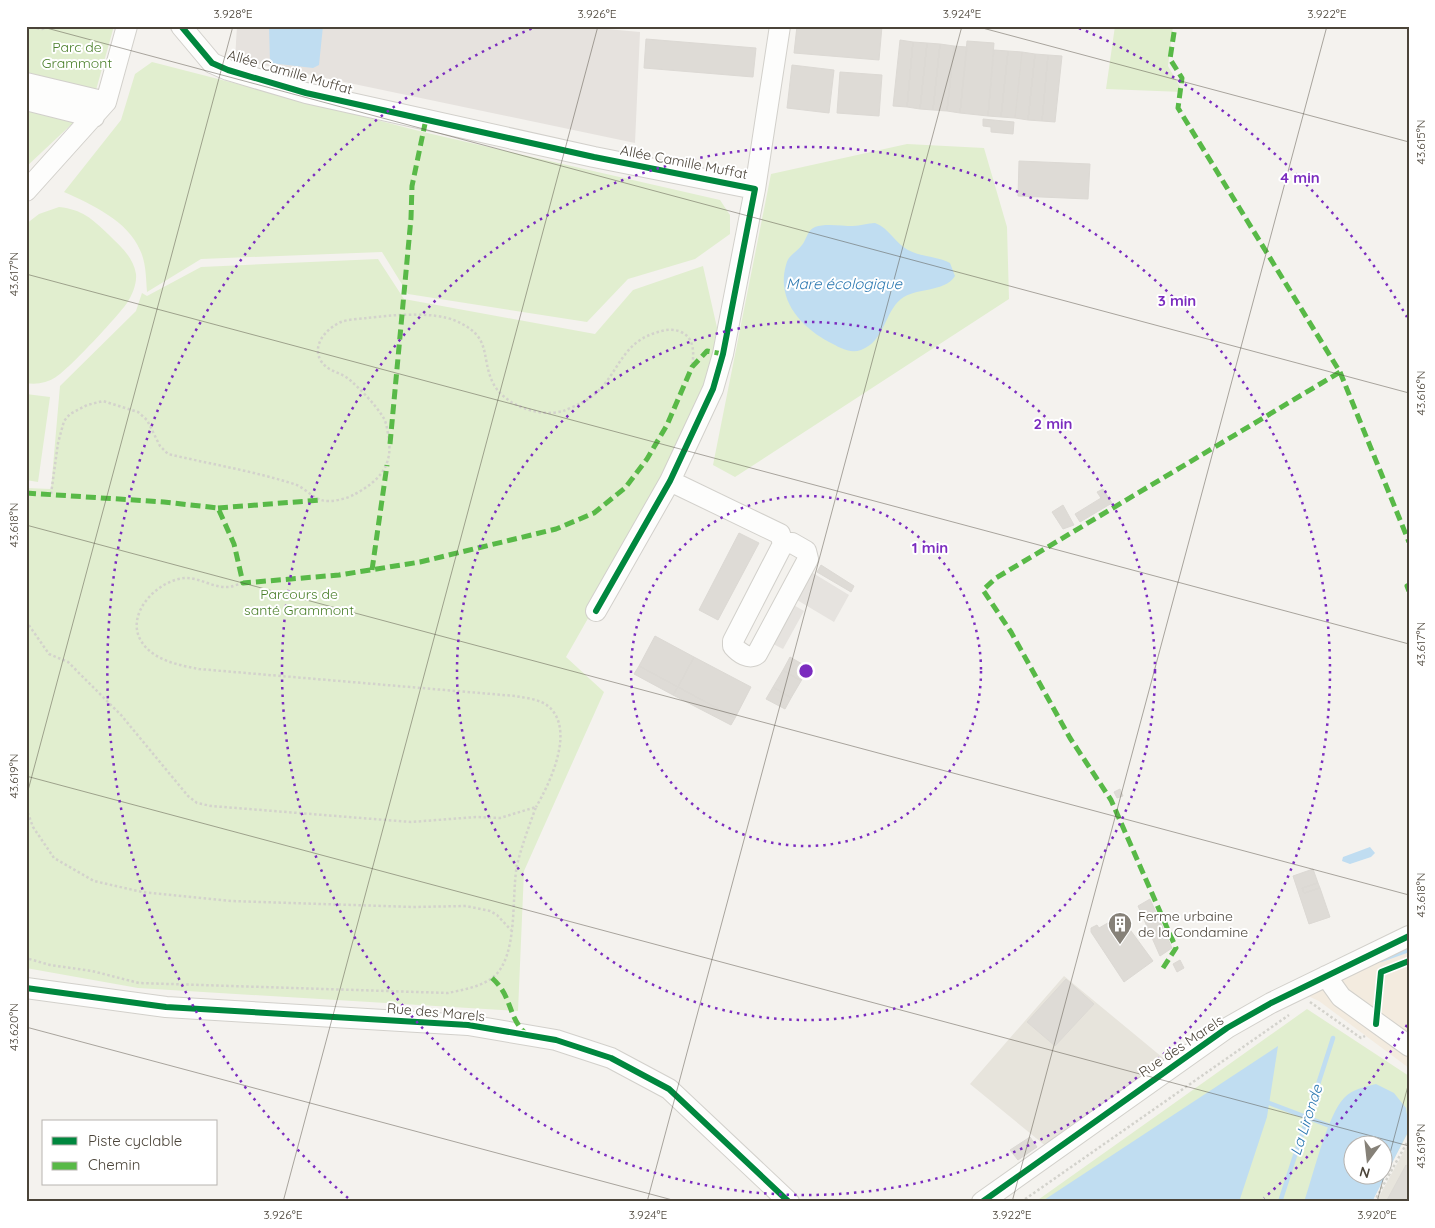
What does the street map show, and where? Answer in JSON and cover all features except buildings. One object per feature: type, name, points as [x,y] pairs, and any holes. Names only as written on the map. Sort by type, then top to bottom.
[{"type":"street","points":[[26,191],[100,110],[127,26]]},
{"type":"street","name":"Allée Camille Muffat","points":[[181,26],[212,63],[228,70],[306,93],[585,155],[755,189],[723,354],[713,389],[670,481],[596,611]]},
{"type":"street","points":[[755,189],[780,26]]},
{"type":"street","points":[[26,83],[100,110]]},
{"type":"street","points":[[26,100],[100,110]]},
{"type":"street","points":[[670,481],[780,534],[784,544],[733,641],[733,646],[736,650],[747,657],[753,657],[758,654],[808,559],[806,551],[792,543],[784,544]]},
{"type":"street","name":"Rue des Marels","points":[[982,1202],[1227,1028],[1271,1003],[1409,936]]},
{"type":"street","points":[[1326,976],[1341,997],[1409,1046]]},
{"type":"street","name":"Rue des Marels","points":[[26,988],[166,1007],[468,1025],[556,1040],[611,1058],[669,1089],[789,1202]]},
{"type":"path","points":[[27,26],[42,30],[50,26]]},
{"type":"path","points":[[51,494],[58,443],[64,421],[70,414],[87,405],[103,401],[138,412],[148,420],[160,446],[168,454],[243,469],[297,485],[320,500],[348,498],[372,485],[386,468],[390,444],[384,418],[348,378],[331,371],[321,361],[318,352],[326,332],[342,322],[387,316],[440,317],[456,321],[484,343],[493,382],[504,398],[529,410],[550,413],[562,412],[592,396],[605,385],[622,358],[640,338],[666,329],[688,336],[694,350],[692,367]]},
{"type":"path","points":[[26,958],[139,983],[448,993],[470,988],[492,978],[507,958],[517,868],[522,844],[536,807],[553,772],[561,734],[558,718],[549,707],[540,702],[515,696],[199,669],[160,658],[143,645],[136,630],[136,619],[140,607],[154,592],[186,578],[227,587],[242,583]]},
{"type":"path","points":[[26,621],[49,654],[68,662],[121,715],[188,796],[197,803],[211,806],[411,822],[500,818],[536,807]]},
{"type":"path","points":[[26,808],[33,827],[54,858],[94,881],[142,892],[231,901],[413,907],[466,906],[490,911],[510,930]]},
{"type":"path","points":[[1306,999],[1361,1038],[1370,1033],[1376,1024]]},
{"type":"path","points":[[1021,1202],[1291,1013]]},
{"type":"path","points":[[1374,1202],[1409,1139]]},
{"type":"shaded area","points":[[237,26],[574,26],[640,32],[635,143],[235,59]]},
{"type":"shaded area","points":[[808,570],[849,595],[834,622],[792,597]]},
{"type":"shaded area","points":[[790,603],[804,611],[783,649],[769,642]]},
{"type":"shaded area","points":[[1409,929],[1409,1068],[1319,1001],[1284,985]]},
{"type":"shaded area","points":[[1064,976],[1168,1062],[1047,1147],[970,1084]]},
{"type":"shaded area","points":[[1409,1142],[1409,1202],[1376,1202],[1385,1186],[1392,1186],[1392,1173]]},
{"type":"green space","name":"Parc de Grammont","points":[[26,26],[114,26],[96,90],[26,72]]},
{"type":"green space","points":[[1115,26],[1173,26],[1168,66],[1183,92],[1106,89]]},
{"type":"green space","points":[[152,62],[423,132],[720,200],[730,215],[730,234],[695,259],[628,279],[587,322],[408,294],[382,252],[201,259],[147,292],[142,255],[127,230],[97,208],[64,192],[121,120],[135,74]]},
{"type":"green space","points":[[26,109],[75,121],[26,167]]},
{"type":"green space","points":[[907,144],[984,148],[1007,227],[1009,299],[735,477],[713,465],[771,174]]},
{"type":"green space","points":[[59,207],[74,210],[97,223],[132,262],[136,274],[136,282],[131,296],[122,310],[71,364],[49,381],[30,384],[26,383],[26,224],[39,214]]},
{"type":"green space","name":"Parcours de santé Grammont","points":[[378,259],[404,299],[595,334],[633,290],[703,266],[723,354],[603,592],[566,657],[604,692],[524,871],[518,1011],[138,988],[26,968],[26,488],[51,489],[60,386],[136,311],[142,293],[147,296],[201,267]]},
{"type":"green space","points":[[26,394],[50,397],[38,482],[26,480]]},
{"type":"green space","points":[[1307,1009],[1409,1076],[1409,1131],[1392,1162],[1392,1136],[1342,1136],[1342,1186],[1379,1186],[1370,1202],[1035,1202]]},
{"type":"water","points":[[269,26],[323,26],[319,65],[313,68],[270,63]]},
{"type":"water","name":"Mare écologique","points":[[875,223],[884,228],[899,244],[908,250],[950,263],[955,276],[937,288],[907,295],[901,299],[895,305],[880,334],[869,346],[857,351],[848,351],[809,329],[793,311],[785,290],[786,265],[788,259],[802,245],[812,228],[829,225],[856,226]]},
{"type":"water","points":[[1370,847],[1375,853],[1371,857],[1350,864],[1342,861],[1343,857]]},
{"type":"water","points":[[1278,1046],[1267,1117],[1239,1202],[1041,1202]]},
{"type":"water","points":[[1376,1084],[1394,1093],[1406,1108],[1409,1130],[1392,1163],[1392,1136],[1342,1136],[1342,1186],[1380,1186],[1372,1202],[1304,1202],[1332,1118],[1344,1098],[1351,1092]]},
{"type":"waterway","name":"La Lironde","points":[[1381,960],[1409,950]]},
{"type":"waterway","name":"La Lironde","points":[[1280,1202],[1333,1038]]},
{"type":"waterway","points":[[1269,1103],[1330,1126]]},
{"type":"marked path","points":[[1163,968],[1176,948],[1111,800],[1070,738],[1011,632],[983,590],[996,578],[1340,372],[1178,108],[1182,78],[1170,59],[1175,26]]},
{"type":"marked path","points":[[390,444],[411,218],[412,186],[426,119]]},
{"type":"marked path","points":[[26,493],[164,502],[218,508],[234,544],[243,583],[339,575],[420,562],[556,529],[594,513],[625,488],[647,459],[667,425],[692,367],[707,351],[723,354]]},
{"type":"marked path","points":[[1340,372],[1409,542]]},
{"type":"marked path","points":[[372,570],[387,465]]},
{"type":"marked path","points":[[218,508],[321,500]]},
{"type":"marked path","points":[[1409,585],[1407,586],[1409,591]]},
{"type":"marked path","points":[[492,978],[504,992],[516,1020],[526,1034]]},
{"type":"cycle path","points":[[181,26],[212,63],[228,70],[306,93],[594,157],[755,189],[723,354],[713,389],[670,481],[596,611]]},
{"type":"cycle path","points":[[982,1202],[1227,1028],[1271,1003],[1409,936]]},
{"type":"cycle path","points":[[1376,1024],[1381,972],[1409,961]]},
{"type":"cycle path","points":[[26,988],[166,1007],[468,1025],[556,1040],[611,1058],[669,1089],[789,1202]]},
{"type":"place","name":"Ferme urbaine de la Condamine","points":[[1120,945]]}]
